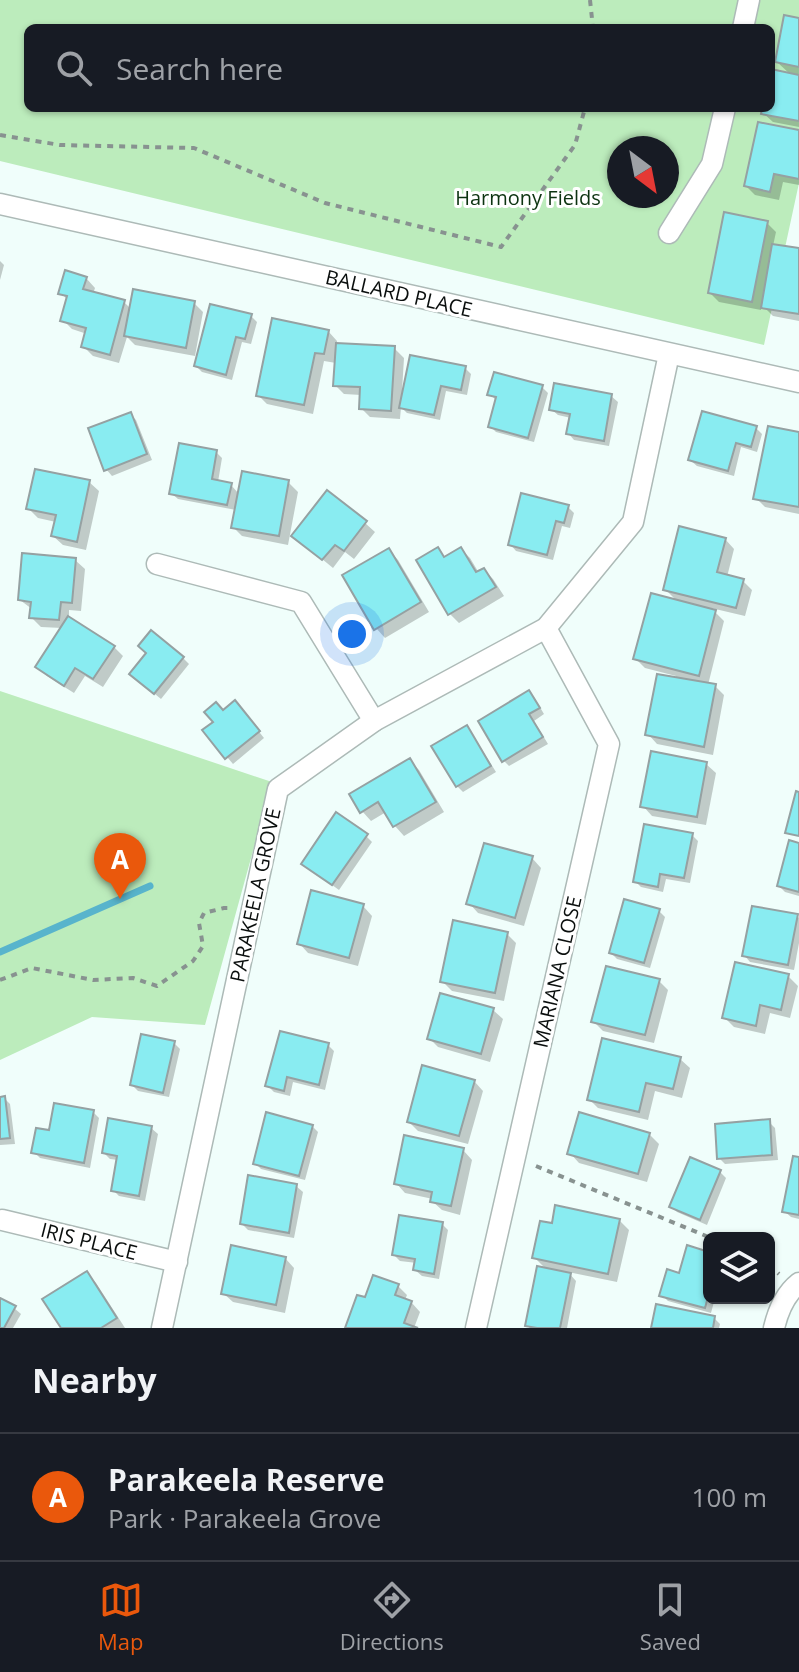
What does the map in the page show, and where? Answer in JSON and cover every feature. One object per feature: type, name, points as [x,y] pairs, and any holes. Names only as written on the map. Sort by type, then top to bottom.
[{"type":"street","points":[[744,24],[749,0]]},
{"type":"street","points":[[669,233],[712,164],[724,112]]},
{"type":"street","name":"BALLARD PLACE","points":[[0,204],[799,382]]},
{"type":"street","name":"PARAKEELA GROVE","points":[[162,1328],[278,789],[374,721],[546,628],[633,522],[669,354]]},
{"type":"street","points":[[157,564],[301,602],[374,721]]},
{"type":"street","name":"MARIANA CLOSE","points":[[476,1328],[609,744],[546,628]]},
{"type":"street","name":"IRIS PLACE","points":[[2,1220],[177,1262]]},
{"type":"street","points":[[774,1328],[778,1311],[799,1283]]},
{"type":"path","points":[[590,0],[593,24]]},
{"type":"path","points":[[0,135],[60,145],[194,148],[325,203],[501,247],[575,145],[584,112]]},
{"type":"path","points":[[0,980],[32,968],[93,980],[133,978],[157,986],[193,961],[203,946],[199,923],[204,913],[229,908]]},
{"type":"path","points":[[514,1161],[536,1166],[703,1235]]},
{"type":"green space","name":"Harmony Fields","points":[[0,0],[799,0],[799,183],[764,345],[0,161]]},
{"type":"green space","points":[[0,691],[272,782],[205,1025],[92,1017],[0,1060]]},
{"type":"building","points":[[784,15],[799,18],[799,67],[775,62]]},
{"type":"building","points":[[775,70],[799,75],[799,121],[761,114],[775,112]]},
{"type":"building","points":[[758,122],[799,130],[799,179],[774,174],[770,192],[744,186]]},
{"type":"building","points":[[724,212],[768,221],[752,302],[708,293]]},
{"type":"building","points":[[772,244],[799,248],[799,314],[761,308]]},
{"type":"building","points":[[65,270],[87,277],[83,289],[125,300],[110,355],[81,347],[86,328],[60,321],[67,296],[58,294]]},
{"type":"building","points":[[133,289],[195,301],[186,348],[124,336]]},
{"type":"building","points":[[210,304],[252,314],[245,339],[236,337],[226,375],[194,366]]},
{"type":"building","points":[[272,318],[329,330],[324,354],[315,353],[304,405],[256,396]]},
{"type":"building","points":[[336,343],[395,346],[391,411],[359,409],[360,387],[333,386]]},
{"type":"building","points":[[410,355],[466,366],[461,390],[441,386],[434,415],[399,408]]},
{"type":"building","points":[[494,372],[543,385],[528,438],[488,427],[496,397],[487,395]]},
{"type":"building","points":[[554,383],[612,394],[604,441],[566,434],[570,414],[549,410]]},
{"type":"building","points":[[702,411],[757,426],[751,447],[736,443],[728,471],[688,460]]},
{"type":"building","points":[[131,412],[147,454],[104,471],[88,428]]},
{"type":"building","points":[[768,426],[799,432],[799,507],[753,499]]},
{"type":"building","points":[[179,443],[217,450],[212,479],[232,483],[227,505],[169,494]]},
{"type":"building","points":[[35,469],[90,480],[77,542],[51,536],[56,515],[26,509]]},
{"type":"building","points":[[242,471],[289,480],[279,536],[231,528]]},
{"type":"building","points":[[327,490],[367,521],[344,551],[335,545],[322,560],[291,536]]},
{"type":"building","points":[[521,493],[569,505],[564,523],[556,521],[547,555],[508,545]]},
{"type":"building","points":[[679,526],[726,538],[717,572],[744,579],[736,608],[663,590]]},
{"type":"building","points":[[438,547],[444,557],[461,547],[476,572],[484,568],[496,587],[448,615],[416,560]]},
{"type":"building","points":[[389,548],[421,602],[374,630],[342,575]]},
{"type":"building","points":[[22,553],[76,558],[72,603],[61,602],[59,620],[29,618],[31,602],[18,600]]},
{"type":"building","points":[[651,593],[716,610],[699,676],[633,659]]},
{"type":"building","points":[[68,616],[115,646],[93,679],[75,668],[64,686],[35,667]]},
{"type":"building","points":[[151,630],[184,657],[154,694],[129,674],[146,653],[138,646]]},
{"type":"building","points":[[657,674],[716,684],[704,747],[645,735]]},
{"type":"building","points":[[529,690],[540,708],[529,714],[543,737],[502,762],[478,721]]},
{"type":"building","points":[[235,700],[260,731],[225,759],[202,730],[213,722],[204,712],[216,702],[223,710]]},
{"type":"building","points":[[467,725],[491,766],[456,787],[431,746]]},
{"type":"building","points":[[651,751],[707,762],[697,817],[640,807]]},
{"type":"building","points":[[410,758],[436,802],[393,827],[378,802],[360,813],[349,794]]},
{"type":"building","points":[[796,791],[799,792],[799,836],[785,833]]},
{"type":"building","points":[[336,812],[368,834],[332,885],[301,864]]},
{"type":"building","points":[[644,824],[693,833],[684,878],[660,874],[658,887],[633,882]]},
{"type":"building","points":[[789,840],[799,843],[799,892],[777,886]]},
{"type":"building","points":[[484,843],[533,856],[515,918],[466,904]]},
{"type":"building","points":[[311,890],[364,904],[349,958],[297,944]]},
{"type":"building","points":[[624,899],[660,909],[644,963],[609,953]]},
{"type":"building","points":[[752,906],[798,914],[788,965],[742,956]]},
{"type":"building","points":[[453,920],[508,932],[495,993],[440,982]]},
{"type":"building","points":[[735,962],[789,974],[781,1010],[760,1005],[756,1026],[722,1018]]},
{"type":"building","points":[[606,966],[660,979],[645,1035],[591,1022]]},
{"type":"building","points":[[440,993],[494,1008],[481,1054],[427,1039]]},
{"type":"building","points":[[280,1031],[329,1043],[319,1085],[287,1077],[284,1091],[265,1086]]},
{"type":"building","points":[[141,1034],[175,1041],[163,1093],[130,1085]]},
{"type":"building","points":[[602,1038],[681,1057],[673,1089],[646,1083],[639,1112],[587,1100]]},
{"type":"building","points":[[422,1065],[475,1080],[459,1136],[407,1122]]},
{"type":"building","points":[[5,1096],[10,1138],[0,1139],[0,1097]]},
{"type":"building","points":[[54,1103],[94,1110],[84,1163],[31,1153],[36,1128],[49,1130]]},
{"type":"building","points":[[266,1112],[313,1125],[299,1176],[253,1164]]},
{"type":"building","points":[[579,1112],[650,1133],[638,1174],[567,1154]]},
{"type":"building","points":[[108,1118],[152,1126],[139,1196],[111,1191],[117,1156],[102,1153]]},
{"type":"building","points":[[770,1119],[772,1155],[717,1159],[715,1124]]},
{"type":"building","points":[[404,1135],[464,1148],[451,1206],[430,1202],[432,1192],[394,1184]]},
{"type":"building","points":[[793,1156],[799,1157],[799,1215],[782,1212]]},
{"type":"building","points":[[690,1157],[721,1170],[700,1220],[669,1207]]},
{"type":"building","points":[[248,1175],[297,1184],[289,1233],[240,1224]]},
{"type":"building","points":[[555,1205],[620,1219],[608,1274],[532,1258],[540,1221],[552,1223]]},
{"type":"building","points":[[399,1215],[443,1222],[434,1274],[413,1270],[415,1259],[392,1255]]},
{"type":"building","points":[[231,1245],[286,1257],[276,1305],[221,1294]]},
{"type":"building","points":[[687,1245],[703,1250],[705,1308],[659,1296],[667,1269],[679,1273]]},
{"type":"building","points":[[537,1266],[571,1273],[560,1328],[525,1326]]},
{"type":"building","points":[[87,1271],[117,1318],[101,1328],[61,1328],[42,1299]]},
{"type":"building","points":[[373,1275],[399,1284],[395,1295],[412,1301],[404,1323],[418,1328],[345,1328],[357,1295],[365,1297]]},
{"type":"building","points":[[0,1298],[16,1306],[4,1328],[0,1328]]},
{"type":"building","points":[[656,1304],[715,1316],[713,1328],[651,1328]]},
{"type":"waterway","points":[[0,952],[150,886]]},
{"type":"place","name":"Parakeela Reserve","points":[[120,899]]}]
